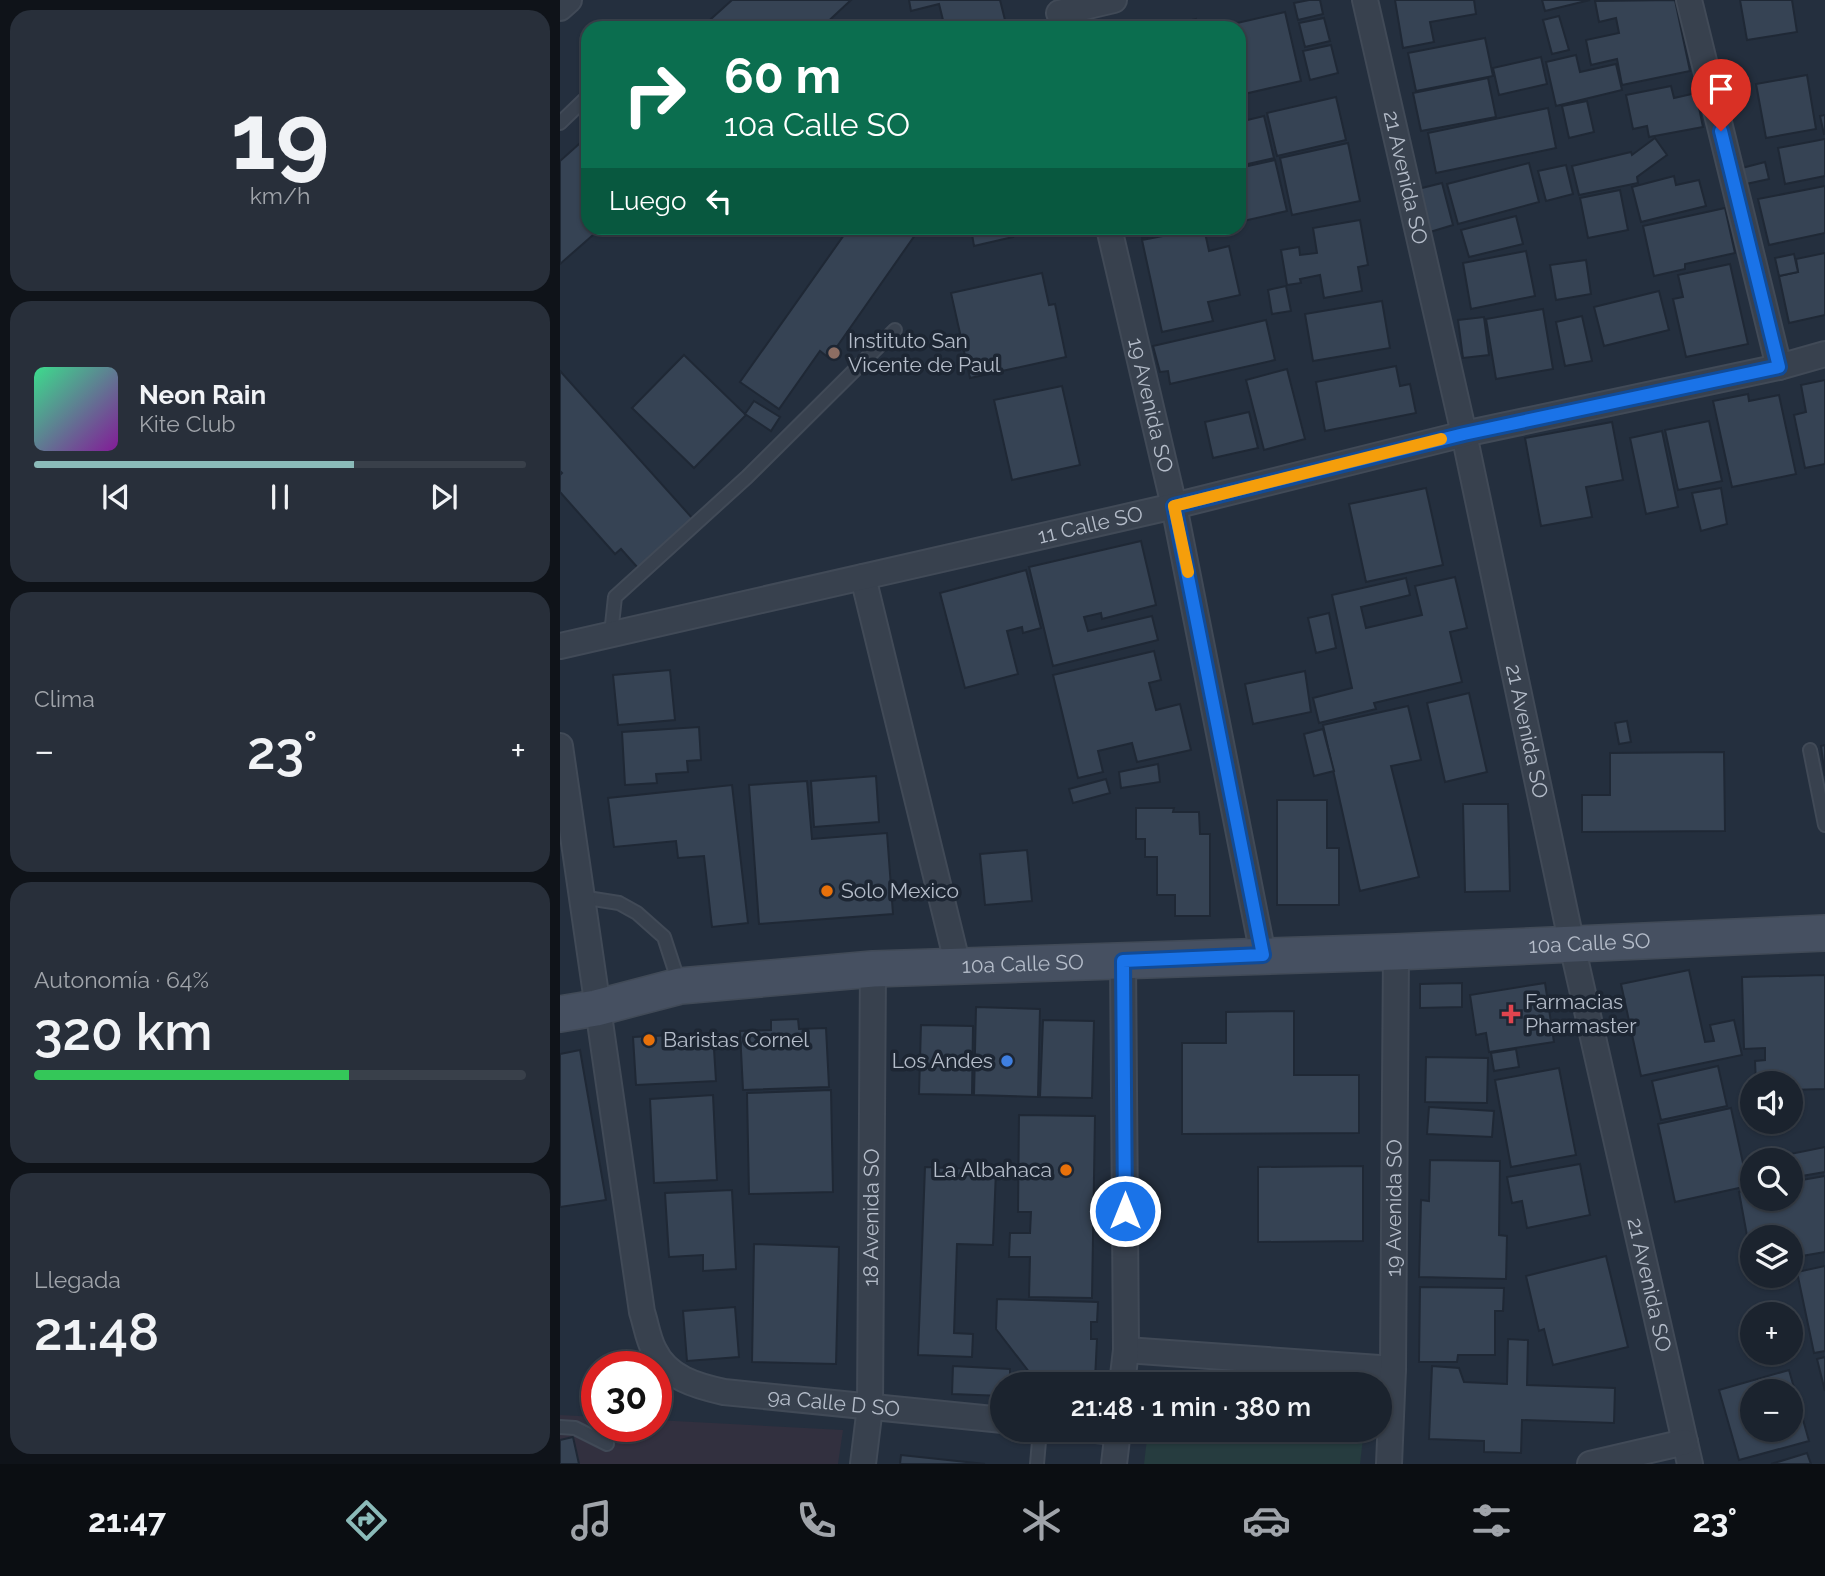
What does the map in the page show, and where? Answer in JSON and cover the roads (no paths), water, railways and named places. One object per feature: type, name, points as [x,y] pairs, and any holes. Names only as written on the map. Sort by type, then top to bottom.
[{"type":"street","points":[[1059,14],[1114,0]]},
{"type":"street","name":"21 Avenida SO","points":[[1365,0],[1464,434],[1572,945],[1687,1453]]},
{"type":"street","points":[[1689,0],[1779,367]]},
{"type":"street","name":"19 Avenida SO","points":[[1111,235],[1174,506],[1263,955]]},
{"type":"street","name":"11 Calle SO","points":[[560,646],[1174,506],[1464,434],[1779,367],[1825,354]]},
{"type":"street","points":[[863,577],[958,966]]},
{"type":"street","points":[[560,746],[596,1008]]},
{"type":"street","name":"10a Calle SO","points":[[560,1014],[596,1008],[680,986],[873,969],[1396,952],[1825,933]]},
{"type":"street","name":"19 Avenida SO","points":[[1389,1464],[1393,1369],[1396,952]]},
{"type":"street","points":[[1123,961],[1126,1350],[1123,1372]]},
{"type":"street","name":"18 Avenida SO","points":[[863,1464],[870,1407],[873,969]]},
{"type":"street","name":"9a Calle D SO","points":[[596,1008],[642,1312],[654,1352],[669,1371],[694,1385],[724,1392],[990,1419]]},
{"type":"street","points":[[1126,1350],[1393,1369]]},
{"type":"street","points":[[1112,1442],[1114,1464]]},
{"type":"street","points":[[1590,1464],[1687,1453]]},
{"type":"lane","points":[[560,123],[581,103]]},
{"type":"lane","points":[[611,634],[615,597],[747,477],[895,330]]},
{"type":"lane","points":[[1810,750],[1825,825]]},
{"type":"lane","points":[[581,897],[620,903],[637,913],[664,937],[680,986]]},
{"type":"lane","points":[[560,1427],[575,1428],[607,1444]]},
{"type":"lane","points":[[1037,1464],[1039,1442]]},
{"type":"place","name":"Instituto San Vicente de Paul","points":[[834,353]]},
{"type":"place","name":"Solo Mexico","points":[[827,891]]},
{"type":"place","name":"Farmacias Pharmaster","points":[[1511,1014]]},
{"type":"place","name":"Baristas Cornel","points":[[649,1040]]},
{"type":"place","name":"Los Andes","points":[[1007,1061]]},
{"type":"place","name":"La Albahaca","points":[[1066,1170]]}]
